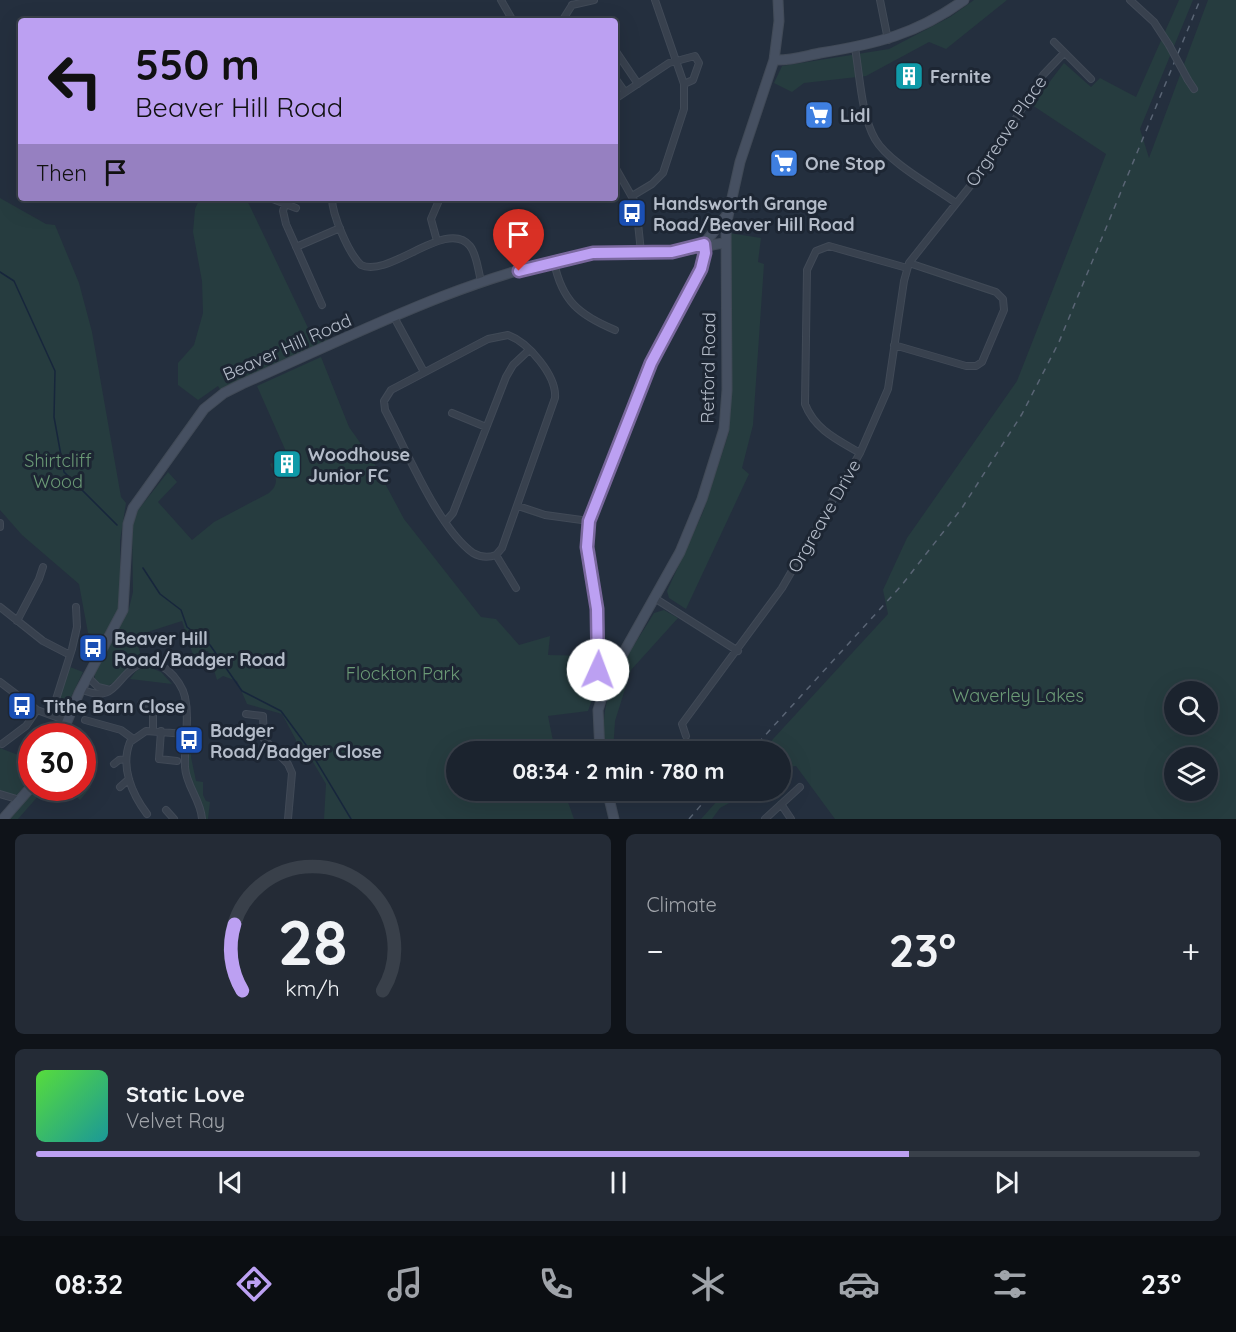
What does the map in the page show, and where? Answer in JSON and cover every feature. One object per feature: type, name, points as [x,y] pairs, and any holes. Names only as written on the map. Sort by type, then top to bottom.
[{"type":"main road","name":"Retford Road","points":[[599,741],[598,710],[606,684],[656,599],[680,552],[702,500],[724,429],[727,390],[725,239],[727,214],[740,162],[774,60],[778,29],[778,0]]},
{"type":"main road","points":[[774,60],[855,48],[888,40],[929,23],[964,0]]},
{"type":"main road","points":[[706,242],[727,214]]},
{"type":"main road","name":"Beaver Hill Road","points":[[67,721],[81,689],[123,610],[128,524],[133,508],[204,409],[233,388],[394,316],[481,281],[593,253],[672,252],[725,239]]},
{"type":"main road","points":[[3,819],[19,801]]},
{"type":"main road","points":[[610,801],[614,819]]},
{"type":"street","points":[[501,0],[511,18]]},
{"type":"street","points":[[563,18],[570,3],[594,0]]},
{"type":"street","points":[[632,196],[652,184],[666,167],[682,117],[684,84],[655,0]]},
{"type":"street","points":[[880,0],[888,40]]},
{"type":"street","points":[[1130,0],[1154,22],[1194,89]]},
{"type":"street","points":[[1054,42],[1091,79]]},
{"type":"street","points":[[855,48],[868,119],[877,142],[888,154],[956,203]]},
{"type":"street","name":"Orgreave Place","points":[[908,266],[986,166],[1042,75],[1064,53]]},
{"type":"street","points":[[618,54],[638,84]]},
{"type":"street","points":[[618,97],[676,60],[691,55],[699,60],[693,80],[684,84]]},
{"type":"street","points":[[618,82],[625,92]]},
{"type":"street","points":[[618,173],[632,196],[639,218],[642,252]]},
{"type":"street","points":[[278,201],[296,208]]},
{"type":"street","points":[[333,201],[340,228],[357,262],[371,268],[437,241],[459,238],[469,244],[481,281]]},
{"type":"street","points":[[437,241],[431,219],[439,201]]},
{"type":"street","points":[[285,204],[284,217],[322,305]]},
{"type":"street","points":[[296,247],[340,228]]},
{"type":"street","points":[[606,684],[599,674],[597,664],[598,627],[593,576],[587,547],[589,521],[651,363],[701,269],[706,242]]},
{"type":"street","points":[[860,453],[826,432],[812,418],[805,404],[807,270],[816,251],[829,246],[908,266],[996,292],[1003,299],[1004,310],[982,362],[976,366],[966,366],[894,345]]},
{"type":"street","points":[[554,262],[559,286],[567,298],[586,317],[615,330]]},
{"type":"street","name":"Orgreave Drive","points":[[686,736],[682,724],[738,651],[792,573],[860,453],[884,402],[908,266]]},
{"type":"street","points":[[394,316],[424,372]]},
{"type":"street","points":[[500,334],[515,338],[528,351],[551,379],[556,392],[502,548],[496,555],[486,557],[474,553],[446,521],[384,406],[391,390],[500,334]]},
{"type":"street","points":[[446,521],[453,513],[509,370],[528,351]]},
{"type":"street","points":[[452,413],[486,427]]},
{"type":"street","points":[[518,506],[546,515],[589,521]]},
{"type":"street","points":[[496,555],[516,588]]},
{"type":"street","points":[[17,621],[43,567]]},
{"type":"street","points":[[656,599],[738,651]]},
{"type":"street","points":[[0,607],[42,641],[70,655]]},
{"type":"street","points":[[51,715],[77,627],[76,607]]},
{"type":"street","points":[[81,689],[98,694],[113,689],[141,663],[149,663],[165,669],[180,683],[185,697],[186,776],[200,806],[202,819]]},
{"type":"street","points":[[88,677],[98,687],[113,689]]},
{"type":"street","points":[[0,682],[37,710],[67,721]]},
{"type":"street","points":[[141,704],[153,705],[153,730]]},
{"type":"street","points":[[2,744],[23,729],[37,710]]},
{"type":"street","points":[[246,714],[263,716],[264,739],[291,768],[293,777],[288,819]]},
{"type":"street","points":[[99,724],[101,716]]},
{"type":"street","points":[[85,720],[121,730],[132,738]]},
{"type":"street","points":[[138,816],[146,812],[129,779],[126,759],[132,738],[140,733],[153,730],[186,734]]},
{"type":"street","points":[[161,731],[159,759],[177,761]]},
{"type":"street","points":[[114,764],[126,759]]},
{"type":"street","points":[[120,787],[129,779]]},
{"type":"street","points":[[765,819],[800,787]]},
{"type":"street","points":[[0,794],[18,799]]},
{"type":"street","points":[[781,804],[791,819]]},
{"type":"street","points":[[166,810],[174,819]]},
{"type":"green space","points":[[974,0],[1007,0],[946,49],[929,42],[866,76],[804,83],[792,92],[774,83],[782,66],[889,49],[950,17]]},
{"type":"green space","name":"Waverley Lakes","points":[[1179,0],[1193,0],[1140,129],[1149,158],[1208,0],[1236,0],[1236,819],[835,819],[796,766],[791,766],[791,741],[771,741],[888,614],[883,590],[907,538],[1017,381],[1106,154],[1032,105],[1064,63],[1091,87],[1100,78],[1136,97]]},
{"type":"green space","name":"Shirtcliff Wood","points":[[0,198],[46,224],[55,225],[79,283],[92,332],[121,497],[126,503],[120,541],[120,607],[92,656],[95,636],[88,633],[79,584],[22,535],[0,510]]},
{"type":"green space","points":[[199,201],[247,201],[310,332],[333,340],[221,391],[218,386],[198,400],[178,385],[178,363],[194,345],[203,313],[202,281],[193,232],[195,209]]},
{"type":"green space","points":[[729,233],[761,238],[758,262],[764,264],[753,425],[742,468],[749,474],[686,609],[669,598],[667,591],[703,512],[729,432],[731,400]]},
{"type":"green space","name":"Flockton Park","points":[[321,357],[349,427],[373,461],[404,519],[481,617],[496,619],[519,645],[550,636],[548,655],[593,656],[593,674],[598,682],[588,711],[548,716],[553,741],[446,741],[446,801],[568,801],[574,819],[324,819],[326,784],[310,757],[296,753],[296,740],[282,714],[247,704],[237,681],[223,676],[217,680],[208,651],[193,655],[182,621],[135,636],[142,659],[114,683],[108,686],[98,684],[95,676],[96,670],[129,608],[133,592],[132,526],[138,510],[168,472],[177,482],[158,502],[192,540],[214,522],[269,493],[275,486],[276,480],[270,464],[288,456],[257,386]]},
{"type":"green space","points":[[664,610],[678,618],[631,670],[615,721],[614,741],[605,741],[605,712],[615,678],[654,613]]},
{"type":"green space","points":[[146,666],[161,672],[172,684],[130,679],[136,671]]},
{"type":"green space","points":[[70,667],[83,672],[63,714],[58,716],[55,708]]},
{"type":"green space","points":[[188,742],[192,743],[191,757],[196,781],[203,782],[203,795],[206,801],[210,802],[208,819],[205,819],[200,799],[189,775]]},
{"type":"green space","points":[[0,748],[18,755],[18,794],[14,798],[0,793]]},
{"type":"green space","points":[[23,801],[34,801],[18,819],[7,819]]},
{"type":"green space","points":[[717,801],[733,801],[720,808],[712,819],[701,819]]},
{"type":"waterway","points":[[0,272],[14,281],[55,371],[54,417],[64,472],[117,525]]},
{"type":"waterway","points":[[143,568],[160,594],[181,610],[187,627],[210,645],[242,691],[281,711],[309,749],[351,819]]},
{"type":"railway","points":[[760,741],[901,586],[962,508],[1022,414],[1059,342],[1200,0]]},
{"type":"railway","points":[[689,819],[705,801]]},
{"type":"place","name":"Fernite","points":[[909,76]]},
{"type":"place","name":"Lidl","points":[[819,115]]},
{"type":"place","name":"One Stop","points":[[784,163]]},
{"type":"place","name":"Handsworth Grange Road/Beaver Hill Road","points":[[632,213]]},
{"type":"place","name":"Woodhouse Junior FC","points":[[287,464]]},
{"type":"place","name":"Beaver Hill Road/Badger Road","points":[[93,648]]},
{"type":"place","name":"Tithe Barn Close","points":[[22,706]]},
{"type":"place","name":"Badger Road/Badger Close","points":[[189,740]]},
{"type":"route","points":[[519,271],[593,253],[672,252],[704,244],[705,253],[701,269],[659,344],[589,521],[587,547],[597,609],[598,670]]}]
